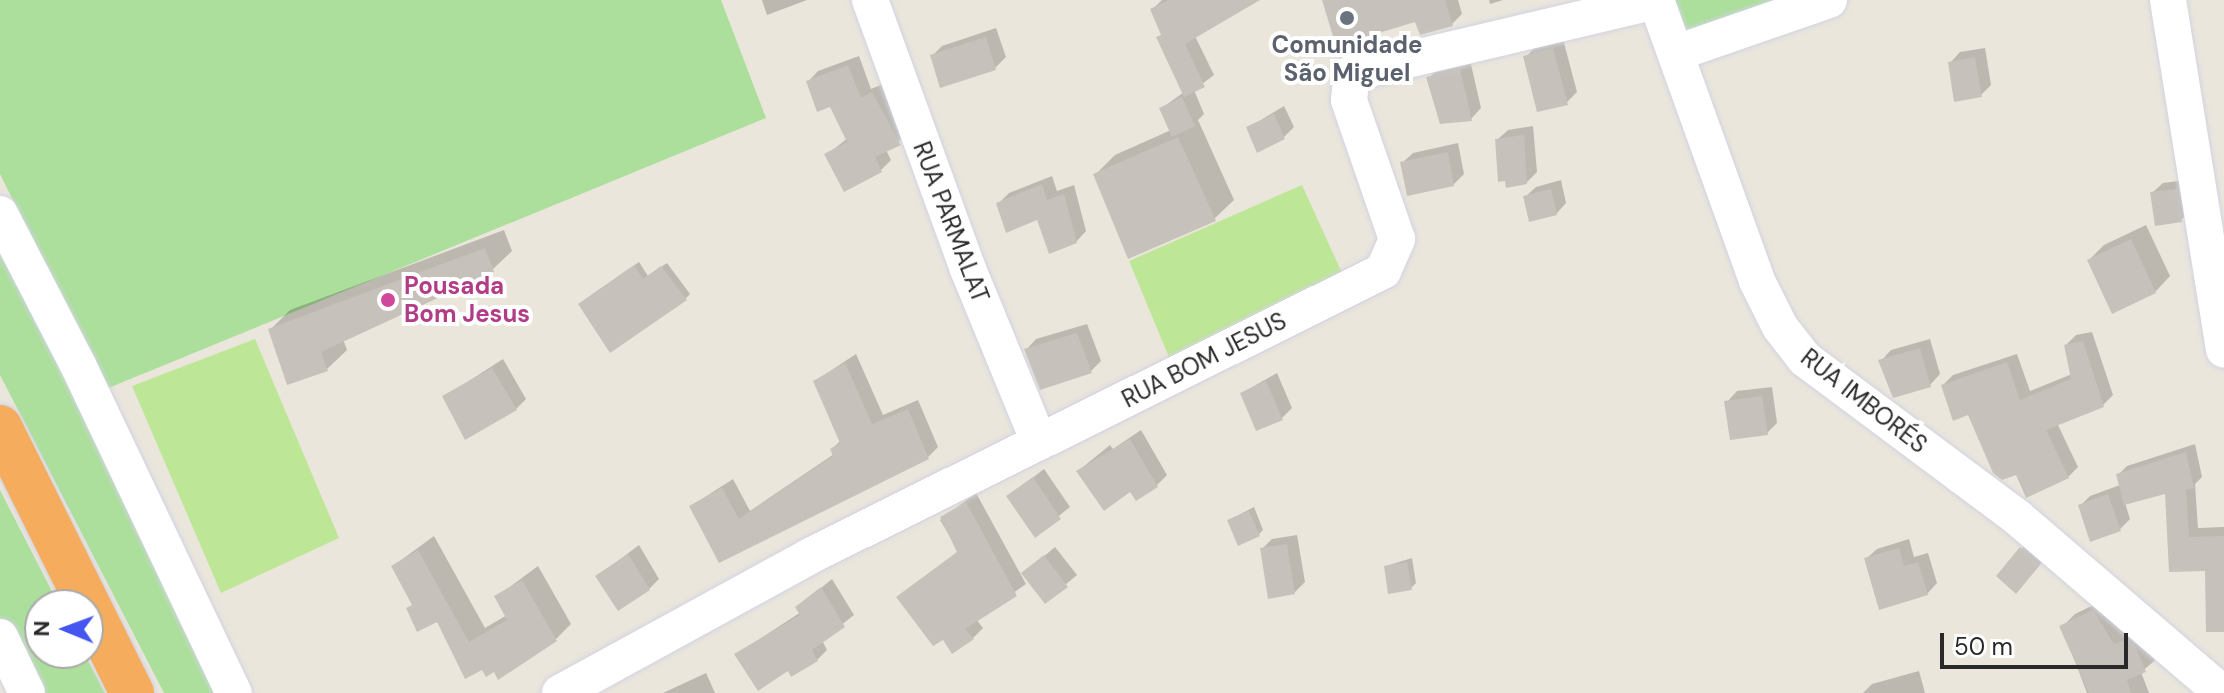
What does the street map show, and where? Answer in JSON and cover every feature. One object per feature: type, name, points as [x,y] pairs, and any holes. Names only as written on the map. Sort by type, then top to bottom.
[{"type":"highway","points":[[0,427],[132,693]]},
{"type":"street","name":"RUA PARMALAT","points":[[870,0],[968,269],[1039,442]]},
{"type":"street","name":"RUA BOM JESUS","points":[[560,693],[810,556],[1383,271],[1391,261],[1394,225],[1349,100],[1352,73],[1656,0]]},
{"type":"street","name":"RUA IMBORÉS","points":[[1656,0],[1757,281],[1780,327],[1805,359],[2018,518],[2222,693]]},
{"type":"street","points":[[1676,53],[1829,0]]},
{"type":"street","points":[[2168,0],[2224,350]]},
{"type":"street","points":[[0,214],[85,379],[234,693]]},
{"type":"street","points":[[0,637],[27,693]]},
{"type":"green space","points":[[0,0],[721,0],[766,118],[106,389],[0,174]]},
{"type":"green space","points":[[1669,0],[1776,0],[1679,35]]},
{"type":"green space","points":[[1302,185],[1347,284],[1171,362],[1129,261]]},
{"type":"green space","points":[[0,249],[182,606],[221,693],[164,693],[0,375]]},
{"type":"green space","points":[[255,339],[339,538],[221,593],[132,386]]},
{"type":"green space","points":[[0,490],[51,589],[24,589],[24,669],[92,669],[105,693],[30,693],[0,633]]},
{"type":"building","points":[[1169,0],[1260,0],[1185,44],[1205,87],[1184,97],[1156,37],[1161,35],[1150,9]]},
{"type":"building","points":[[1322,0],[1445,0],[1453,26],[1420,35],[1415,22],[1336,46]]},
{"type":"building","points":[[986,37],[996,70],[940,88],[930,55]]},
{"type":"building","points":[[1553,48],[1568,105],[1537,112],[1523,56]]},
{"type":"building","points":[[1975,57],[1982,97],[1954,102],[1948,62]]},
{"type":"building","points":[[848,65],[861,98],[872,92],[901,145],[875,157],[882,172],[844,192],[824,154],[847,142],[830,107],[817,112],[806,81]]},
{"type":"building","points":[[1460,69],[1472,121],[1440,124],[1426,77]]},
{"type":"building","points":[[1182,97],[1195,126],[1172,137],[1159,108]]},
{"type":"building","points":[[1274,114],[1285,139],[1257,153],[1246,127]]},
{"type":"building","points":[[1524,135],[1527,184],[1506,188],[1505,181],[1498,182],[1495,139]]},
{"type":"building","points":[[1178,137],[1216,221],[1128,259],[1093,174]]},
{"type":"building","points":[[1448,152],[1454,186],[1407,196],[1400,162]]},
{"type":"building","points":[[1042,184],[1047,200],[1064,194],[1077,243],[1049,254],[1037,220],[1006,233],[996,203]]},
{"type":"building","points":[[1551,189],[1557,215],[1529,222],[1523,196]]},
{"type":"building","points":[[2177,189],[2182,222],[2155,226],[2150,192]]},
{"type":"building","points":[[2131,239],[2156,293],[2112,314],[2087,260]]},
{"type":"building","name":"Pousada Bom Jesus","points":[[485,248],[494,272],[321,352],[328,371],[287,385],[268,329]]},
{"type":"building","points":[[634,265],[643,279],[661,266],[687,300],[610,353],[578,304]]},
{"type":"building","points":[[1077,333],[1092,373],[1040,390],[1024,349]]},
{"type":"building","points":[[2083,341],[2104,407],[2046,430],[2069,478],[2026,498],[2016,475],[2002,480],[1993,473],[1968,415],[1953,421],[1941,385],[2007,362],[2020,400],[2071,379],[2064,345]]},
{"type":"building","points":[[1920,348],[1931,387],[1893,398],[1878,360]]},
{"type":"building","points":[[845,363],[872,424],[908,409],[929,459],[719,563],[689,506],[722,488],[739,519],[833,456],[830,449],[840,443],[813,381]]},
{"type":"building","points":[[492,368],[517,410],[465,440],[442,396]]},
{"type":"building","points":[[1266,381],[1283,420],[1256,431],[1240,393]]},
{"type":"building","points":[[1762,396],[1768,435],[1730,440],[1724,401]]},
{"type":"building","points":[[1130,439],[1158,487],[1136,501],[1130,492],[1104,511],[1076,471]]},
{"type":"building","points":[[2186,452],[2194,488],[2186,490],[2189,537],[2224,536],[2224,632],[2206,632],[2205,571],[2169,572],[2165,494],[2124,505],[2116,474]]},
{"type":"building","points":[[1033,477],[1061,519],[1035,538],[1006,496]]},
{"type":"building","points":[[2108,494],[2121,531],[2090,542],[2078,505]]},
{"type":"building","points":[[966,502],[1017,596],[965,629],[974,639],[952,654],[943,640],[933,646],[896,597],[957,552],[940,517]]},
{"type":"building","points":[[1249,511],[1260,536],[1238,546],[1227,520]]},
{"type":"building","points":[[1287,544],[1295,594],[1268,599],[1260,548]]},
{"type":"building","points":[[2020,547],[2040,565],[2016,594],[1996,576]]},
{"type":"building","points":[[1899,548],[1904,566],[1918,562],[1928,595],[1879,610],[1864,558]]},
{"type":"building","points":[[418,550],[469,642],[507,620],[494,596],[522,580],[557,641],[498,680],[494,672],[486,677],[482,670],[465,679],[437,622],[417,632],[406,608],[412,605],[391,566]]},
{"type":"building","points":[[628,554],[650,590],[618,611],[595,576]]},
{"type":"building","points":[[1044,555],[1068,587],[1045,604],[1021,573]]},
{"type":"building","points":[[1407,562],[1412,590],[1388,594],[1384,566]]},
{"type":"building","points":[[821,587],[845,627],[812,650],[818,661],[791,677],[788,671],[758,691],[734,654],[800,615],[795,607]]},
{"type":"building","points":[[2093,610],[2114,644],[2127,639],[2136,647],[2146,672],[2127,680],[2131,693],[2089,693],[2059,626]]},
{"type":"place","name":"Comunidade São Miguel","points":[[1347,18]]},
{"type":"place","name":"Pousada Bom Jesus","points":[[388,300]]}]
